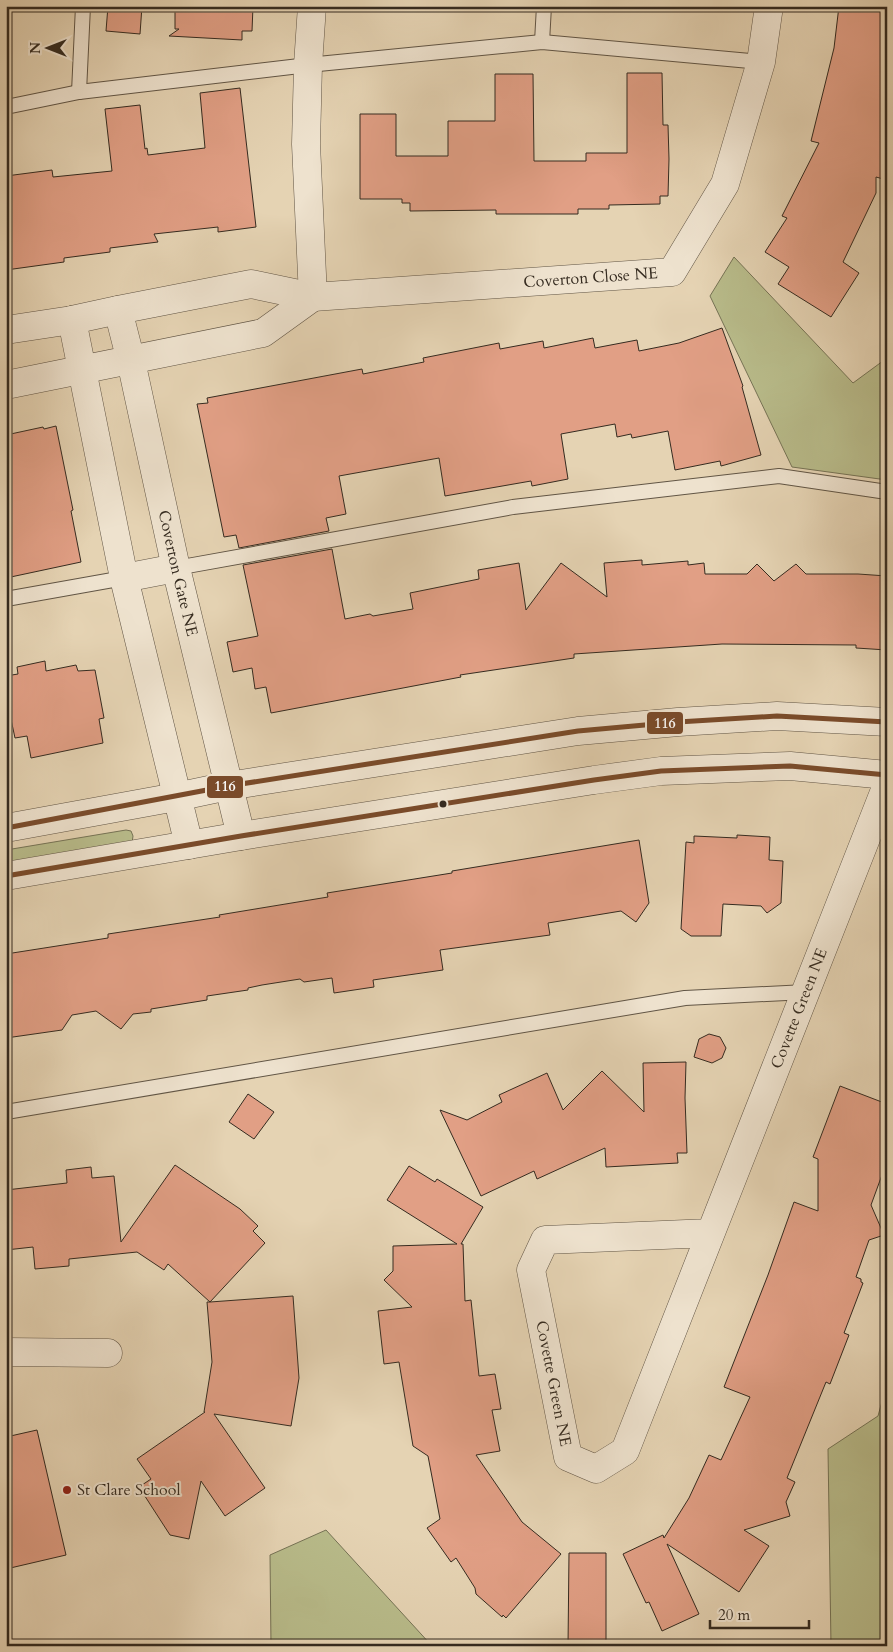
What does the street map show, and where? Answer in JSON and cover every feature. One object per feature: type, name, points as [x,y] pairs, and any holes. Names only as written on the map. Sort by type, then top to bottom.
[{"type":"street","points":[[6,385],[263,333],[312,297],[306,144],[312,6]]},
{"type":"street","name":"Coverton Close NE","points":[[6,330],[72,320],[251,284],[312,297],[672,272],[725,184],[761,62],[769,6]]},
{"type":"street","name":"Coverton Gate NE","points":[[118,310],[176,568],[241,836]]},
{"type":"street","points":[[72,320],[124,578],[188,845]]},
{"type":"street","points":[[124,578],[176,568]]},
{"type":"street","points":[[6,828],[228,786],[587,730],[777,716],[887,722]]},
{"type":"street","points":[[6,876],[241,836],[661,771],[790,766],[887,775]]},
{"type":"street","name":"Covette Green NE","points":[[710,1233],[545,1240],[532,1270],[568,1457],[596,1469],[625,1451],[887,785]]},
{"type":"street","points":[[6,1352],[108,1353]]},
{"type":"lane","points":[[79,92],[83,6]]},
{"type":"lane","points":[[542,42],[544,6]]},
{"type":"lane","points":[[6,107],[79,92],[308,65],[542,42],[761,62]]},
{"type":"lane","points":[[176,568],[513,506],[779,476],[887,492]]},
{"type":"lane","points":[[6,598],[124,578]]},
{"type":"lane","points":[[6,1112],[685,998],[806,992]]},
{"type":"green space","points":[[734,257],[853,383],[887,358],[887,480],[792,467],[710,296]]},
{"type":"green space","points":[[126,830],[131,831],[133,836],[132,843],[6,863],[6,850]]},
{"type":"green space","points":[[887,1383],[887,1646],[831,1646],[828,1449],[878,1416]]},
{"type":"green space","points":[[326,1530],[432,1646],[271,1646],[270,1555]]},
{"type":"building","points":[[108,6],[142,6],[140,34],[106,31]]},
{"type":"building","points":[[175,6],[253,6],[252,31],[242,31],[242,40],[169,36],[179,29],[175,29]]},
{"type":"building","points":[[839,6],[887,6],[887,180],[876,177],[876,193],[843,262],[859,273],[831,317],[778,284],[789,267],[765,252],[787,218],[782,216],[819,143],[811,141],[834,48]]},
{"type":"building","points":[[627,73],[662,73],[663,125],[668,125],[669,159],[668,196],[660,196],[660,204],[609,205],[609,209],[578,209],[578,214],[496,214],[496,210],[410,211],[410,203],[402,203],[402,199],[360,199],[360,114],[396,114],[396,156],[448,156],[448,121],[495,121],[495,74],[533,74],[534,161],[586,161],[586,153],[627,153]]},
{"type":"building","points":[[240,88],[256,227],[218,232],[218,227],[154,234],[158,242],[110,248],[110,252],[64,258],[64,262],[6,270],[6,176],[52,170],[53,177],[112,171],[105,109],[140,105],[145,149],[147,148],[148,155],[205,148],[200,93]]},
{"type":"building","points":[[722,328],[743,386],[761,455],[721,466],[720,461],[675,470],[668,431],[632,438],[631,434],[617,437],[615,424],[561,434],[568,479],[532,486],[531,481],[445,496],[439,458],[339,476],[346,514],[326,518],[329,531],[239,548],[236,535],[224,537],[197,404],[208,403],[207,398],[362,369],[363,374],[424,362],[423,358],[499,343],[500,349],[543,341],[544,348],[593,338],[595,348],[637,340],[639,351],[679,343]]},
{"type":"building","points":[[56,426],[73,510],[71,511],[81,562],[6,578],[6,435]]},
{"type":"building","points":[[332,549],[345,619],[413,609],[410,593],[479,579],[478,570],[519,563],[526,610],[561,563],[607,597],[604,563],[642,560],[642,565],[688,561],[688,565],[704,563],[705,574],[747,574],[757,564],[774,581],[796,564],[806,574],[887,576],[887,650],[856,648],[856,645],[722,644],[574,654],[574,658],[460,675],[461,677],[271,713],[266,687],[255,689],[252,668],[233,672],[227,642],[258,636],[243,565]]},
{"type":"building","points":[[45,661],[46,671],[76,665],[78,671],[95,670],[104,718],[99,719],[103,743],[31,758],[27,736],[15,738],[6,696],[6,676],[18,674],[17,667]]},
{"type":"building","points":[[737,835],[770,837],[769,860],[783,861],[781,903],[767,913],[761,906],[723,904],[721,936],[691,936],[681,929],[686,842],[694,843],[694,836],[737,838]]},
{"type":"building","points":[[639,840],[649,903],[636,922],[621,911],[548,923],[550,935],[440,950],[443,970],[373,980],[374,987],[334,993],[332,978],[304,982],[300,979],[207,996],[207,1000],[151,1009],[151,1012],[133,1014],[121,1029],[96,1011],[72,1015],[62,1030],[6,1038],[6,954],[108,938],[108,934],[220,917],[219,915],[328,897],[327,893]]},
{"type":"building","points":[[709,1034],[720,1037],[726,1048],[722,1058],[712,1063],[694,1057],[699,1039]]},
{"type":"building","points":[[686,1062],[687,1153],[677,1153],[678,1163],[606,1167],[605,1148],[537,1179],[534,1171],[481,1196],[440,1110],[467,1120],[502,1102],[499,1095],[547,1073],[563,1110],[602,1071],[644,1112],[643,1063]]},
{"type":"building","points":[[840,1086],[887,1104],[887,1173],[882,1175],[871,1205],[884,1235],[869,1240],[856,1277],[861,1279],[863,1283],[844,1333],[849,1335],[830,1384],[826,1382],[787,1478],[795,1482],[786,1502],[790,1516],[744,1530],[769,1546],[739,1592],[667,1544],[699,1614],[662,1631],[649,1602],[646,1603],[623,1554],[663,1535],[664,1538],[689,1498],[709,1455],[721,1460],[750,1397],[724,1387],[768,1275],[794,1202],[818,1211],[818,1159],[813,1157]]},
{"type":"building","points":[[248,1094],[274,1112],[254,1139],[229,1122]]},
{"type":"building","points":[[175,1165],[240,1209],[258,1226],[253,1231],[265,1243],[210,1302],[168,1264],[164,1270],[137,1252],[69,1259],[69,1266],[35,1269],[33,1247],[6,1250],[6,1190],[67,1183],[66,1170],[91,1167],[92,1178],[114,1176],[121,1242]]},
{"type":"building","points":[[409,1166],[435,1182],[437,1179],[483,1207],[461,1244],[463,1244],[465,1301],[471,1300],[479,1376],[495,1374],[501,1409],[492,1410],[500,1451],[476,1455],[522,1522],[561,1554],[506,1618],[503,1615],[502,1617],[476,1594],[475,1588],[456,1558],[451,1562],[427,1528],[440,1519],[428,1456],[413,1446],[399,1362],[384,1364],[378,1311],[412,1307],[384,1280],[393,1271],[393,1246],[457,1244],[387,1200]]},
{"type":"building","points":[[293,1296],[299,1378],[291,1426],[214,1414],[265,1488],[225,1516],[201,1481],[189,1539],[170,1535],[139,1487],[151,1479],[137,1459],[205,1412],[212,1362],[207,1302]]},
{"type":"building","points":[[37,1430],[66,1555],[6,1569],[6,1437]]},
{"type":"building","points":[[569,1553],[606,1553],[606,1646],[568,1646]]},
{"type":"transit line","name":"116","points":[[6,828],[228,786],[578,731],[777,716],[887,722]]},
{"type":"transit line","name":"116","points":[[6,876],[241,836],[661,771],[790,766],[887,775]]},
{"type":"place","name":"St Clare School","points":[[67,1490]]}]
